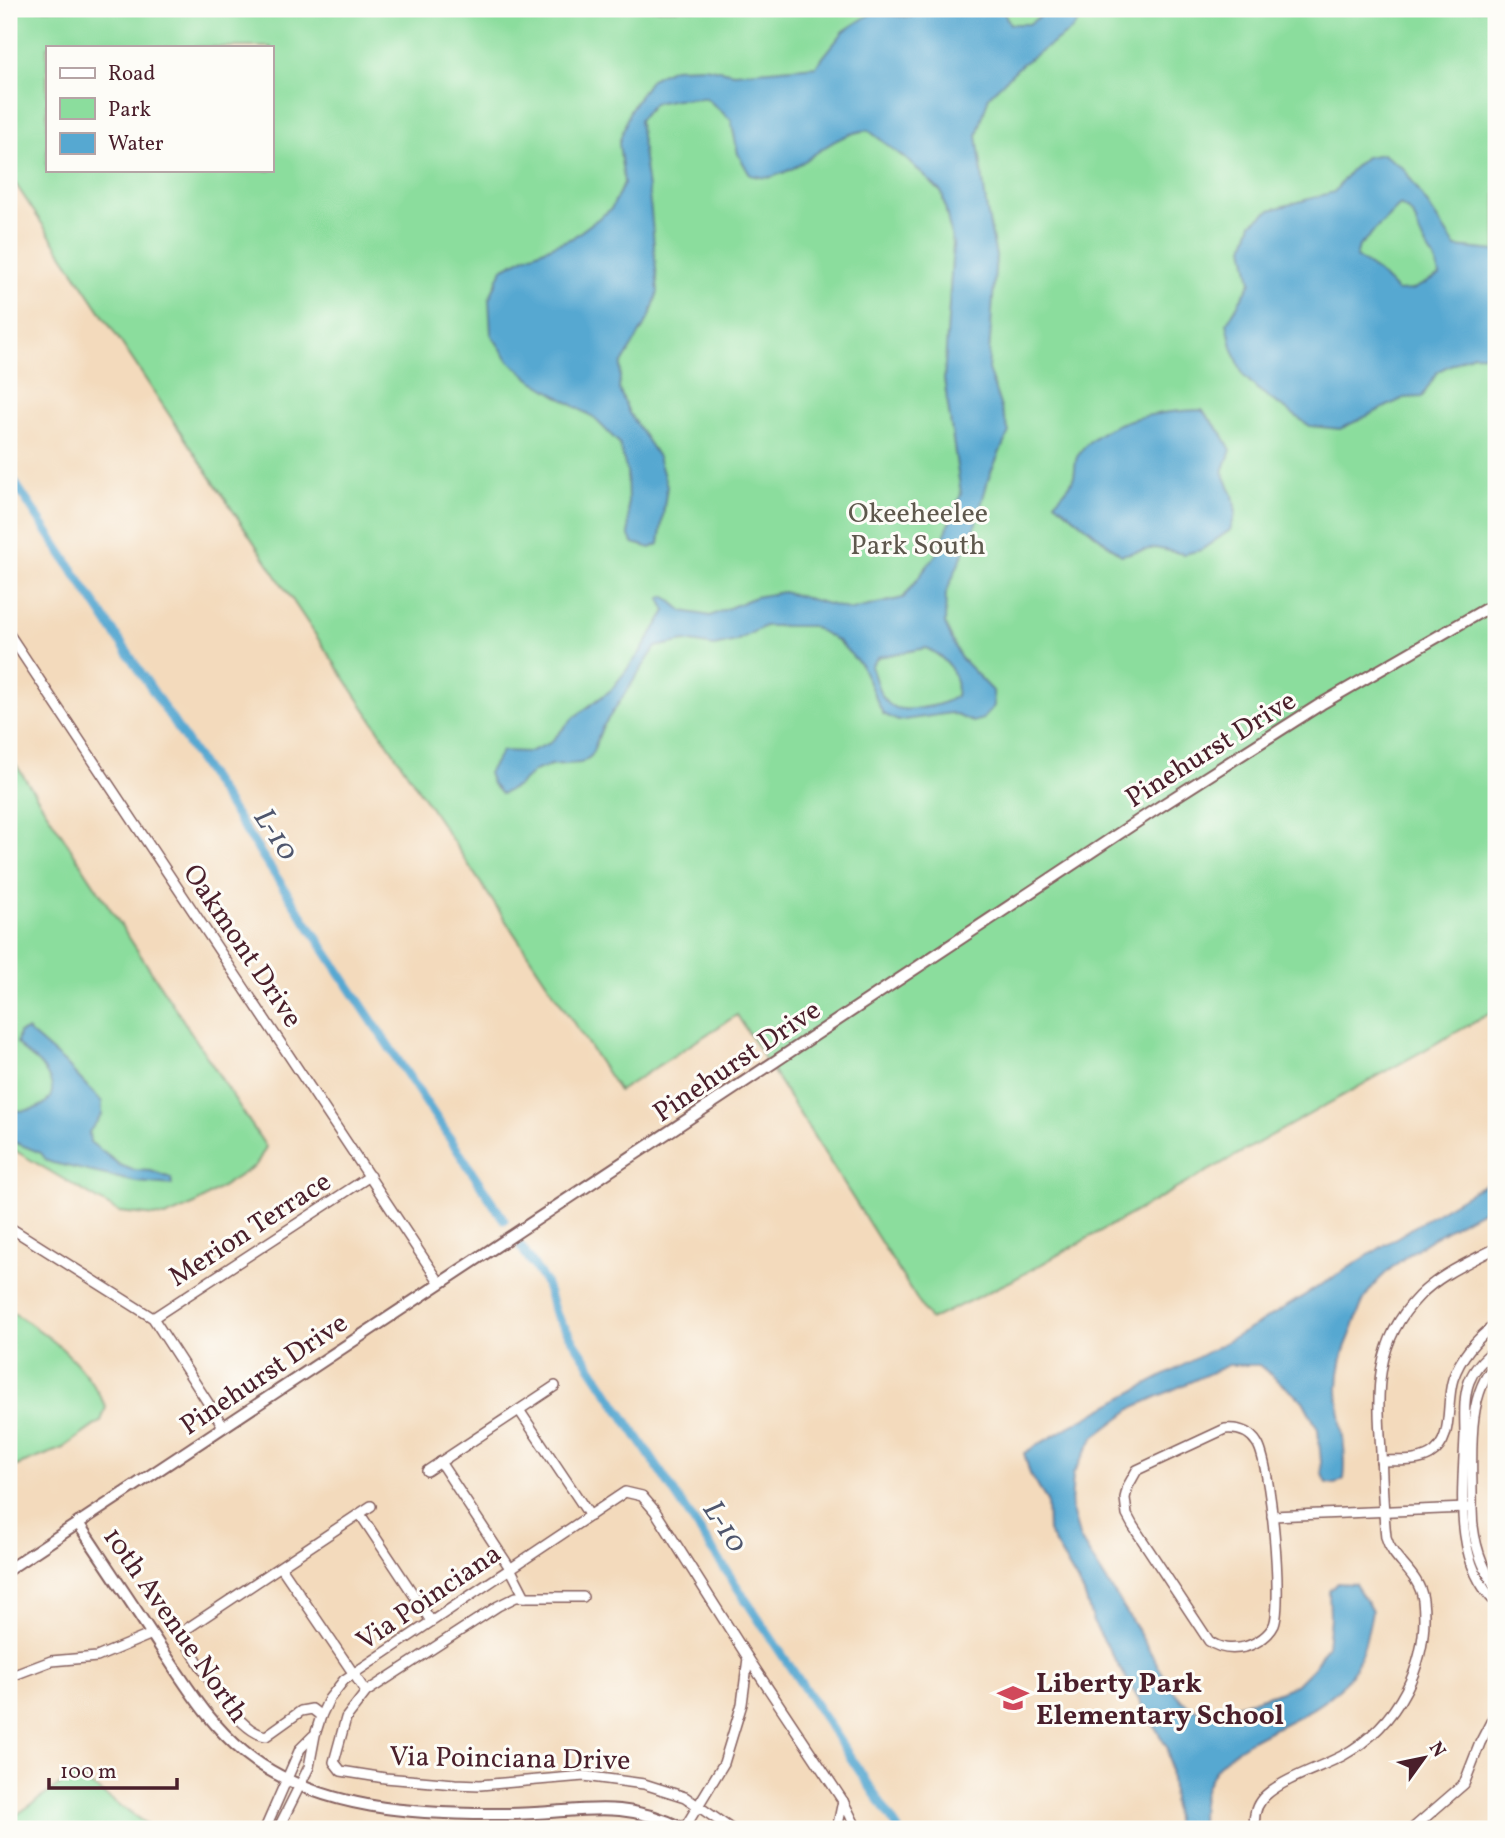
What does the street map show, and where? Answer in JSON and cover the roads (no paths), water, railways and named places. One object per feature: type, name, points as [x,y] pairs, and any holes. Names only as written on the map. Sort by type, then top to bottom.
[{"type":"street","name":"Pinehurst Drive","points":[[9,1569],[1150,813],[1378,670],[1496,603]]},
{"type":"street","name":"Oakmont Drive","points":[[9,634],[440,1283]]},
{"type":"street","name":"Merion Terrace","points":[[153,1318],[369,1176]]},
{"type":"street","points":[[9,1227],[153,1318],[223,1426]]},
{"type":"street","points":[[1255,1829],[1257,1809],[1268,1794],[1340,1757],[1367,1738],[1390,1715],[1410,1682],[1422,1645],[1423,1599],[1413,1575],[1388,1544],[1381,1461],[1378,1384],[1381,1366],[1391,1336],[1407,1309],[1434,1283],[1496,1248]]},
{"type":"street","points":[[1381,1461],[1420,1458],[1438,1448],[1447,1432],[1450,1392],[1459,1365],[1475,1341],[1496,1324]]},
{"type":"street","points":[[1496,1349],[1482,1362],[1468,1384],[1467,1508],[1468,1549],[1476,1573],[1496,1603]]},
{"type":"street","points":[[1496,1364],[1484,1379],[1476,1399],[1467,1508],[1477,1552],[1483,1568],[1496,1588]]},
{"type":"street","points":[[427,1471],[555,1386]]},
{"type":"street","points":[[519,1410],[590,1516],[625,1492],[642,1496],[655,1511],[843,1801],[857,1829]]},
{"type":"street","points":[[1231,1428],[1250,1435],[1261,1450],[1272,1516],[1277,1599],[1275,1622],[1269,1633],[1260,1641],[1236,1649],[1223,1648],[1209,1641],[1133,1526],[1127,1515],[1126,1492],[1130,1480],[1142,1466],[1231,1428]]},
{"type":"street","points":[[440,1462],[510,1568],[525,1597]]},
{"type":"street","points":[[321,1716],[312,1709],[301,1711],[266,1736],[257,1735],[230,1707],[184,1639],[184,1633],[371,1506]]},
{"type":"street","points":[[1272,1516],[1467,1508]]},
{"type":"street","points":[[360,1514],[431,1621]]},
{"type":"street","name":"Via Poinciana","points":[[278,1829],[309,1767],[321,1716],[336,1689],[352,1673],[590,1516]]},
{"type":"street","name":"10th Avenue North","points":[[78,1523],[197,1702],[220,1730],[246,1754],[299,1786],[364,1803],[446,1814],[512,1814],[606,1807],[626,1809],[663,1819],[684,1829]]},
{"type":"street","points":[[281,1567],[366,1692]]},
{"type":"street","name":"Via Poinciana Drive","points":[[583,1597],[516,1597],[366,1692],[346,1718],[334,1762],[341,1771],[426,1783],[468,1785],[584,1776],[644,1784],[685,1797],[732,1829]]},
{"type":"street","points":[[9,1677],[51,1661],[97,1657],[152,1634]]},
{"type":"street","points":[[684,1829],[724,1763],[742,1704],[748,1658]]},
{"type":"street","points":[[1412,1829],[1464,1784],[1496,1712]]},
{"type":"street","name":"Via Poinciana","points":[[265,1829],[300,1749],[315,1735]]},
{"type":"street","points":[[837,1829],[843,1801]]},
{"type":"water","points":[[926,9],[1002,9],[1010,24],[1029,24],[1050,9],[1087,9],[1072,30],[1022,64],[989,96],[977,135],[996,256],[988,369],[1009,432],[990,474],[975,526],[946,593],[945,624],[960,657],[993,691],[994,706],[983,719],[973,722],[951,713],[898,721],[883,714],[861,665],[838,641],[811,626],[765,626],[736,641],[714,646],[685,641],[656,647],[602,728],[591,756],[581,763],[551,765],[534,771],[518,786],[501,794],[492,784],[488,773],[502,751],[529,752],[550,743],[573,718],[611,690],[642,650],[666,611],[660,599],[665,596],[683,611],[710,616],[755,597],[783,592],[851,610],[903,598],[938,552],[961,494],[944,379],[953,244],[942,193],[911,163],[868,130],[839,139],[796,167],[766,178],[750,175],[738,154],[731,120],[706,98],[654,103],[639,120],[658,292],[650,316],[621,365],[619,389],[629,413],[658,457],[667,486],[659,544],[651,548],[633,543],[629,536],[627,472],[619,443],[594,418],[533,381],[509,361],[491,334],[489,300],[502,269],[572,238],[611,209],[624,183],[619,143],[630,110],[651,79],[673,68],[705,67],[734,73],[816,66],[844,31],[872,13],[910,17]],"holes":[[[926,648],[950,667],[956,680],[956,696],[939,704],[909,709],[899,709],[886,701],[881,695],[871,666],[878,657]]]},
{"type":"water","points":[[1383,154],[1404,169],[1456,247],[1496,251],[1496,355],[1473,354],[1438,371],[1422,397],[1404,398],[1340,429],[1310,426],[1257,389],[1243,375],[1232,347],[1227,323],[1251,282],[1244,247],[1252,223],[1270,210],[1334,192],[1351,170],[1366,157]],"holes":[[[1400,205],[1414,217],[1439,276],[1412,290],[1397,291],[1378,272],[1356,257],[1359,246]]]},
{"type":"water","points":[[1202,410],[1221,432],[1231,450],[1223,472],[1233,495],[1236,513],[1230,530],[1201,550],[1184,554],[1155,548],[1121,555],[1055,502],[1073,478],[1078,455],[1102,432],[1151,415]]},
{"type":"water","points":[[27,1030],[64,1062],[102,1102],[102,1115],[89,1132],[90,1142],[120,1165],[171,1178],[172,1185],[136,1182],[53,1163],[47,1161],[41,1153],[9,1140],[9,1110],[37,1108],[45,1104],[52,1091],[51,1082],[42,1067],[17,1043],[19,1033]]},
{"type":"water","points":[[1496,1178],[1496,1203],[1407,1255],[1377,1282],[1366,1296],[1346,1344],[1339,1373],[1338,1399],[1345,1456],[1344,1479],[1335,1484],[1327,1483],[1322,1473],[1318,1429],[1303,1401],[1259,1365],[1228,1365],[1134,1407],[1094,1437],[1073,1474],[1071,1507],[1080,1539],[1171,1688],[1182,1701],[1198,1711],[1227,1708],[1296,1685],[1313,1668],[1327,1646],[1329,1591],[1337,1583],[1355,1584],[1372,1611],[1360,1656],[1346,1681],[1326,1700],[1230,1755],[1213,1773],[1203,1797],[1202,1829],[1176,1829],[1168,1749],[1093,1622],[1084,1593],[1048,1532],[1047,1501],[1030,1474],[1024,1453],[1256,1325]]},
{"type":"waterway","name":"L-10","points":[[9,474],[504,1220]]},
{"type":"waterway","name":"L-10","points":[[521,1247],[545,1282],[555,1313],[898,1829]]},
{"type":"place","name":"Liberty Park Elementary School","points":[[1013,1698]]},
{"type":"park label","name":"Okeeheelee Park South","points":[[918,528]]}]
